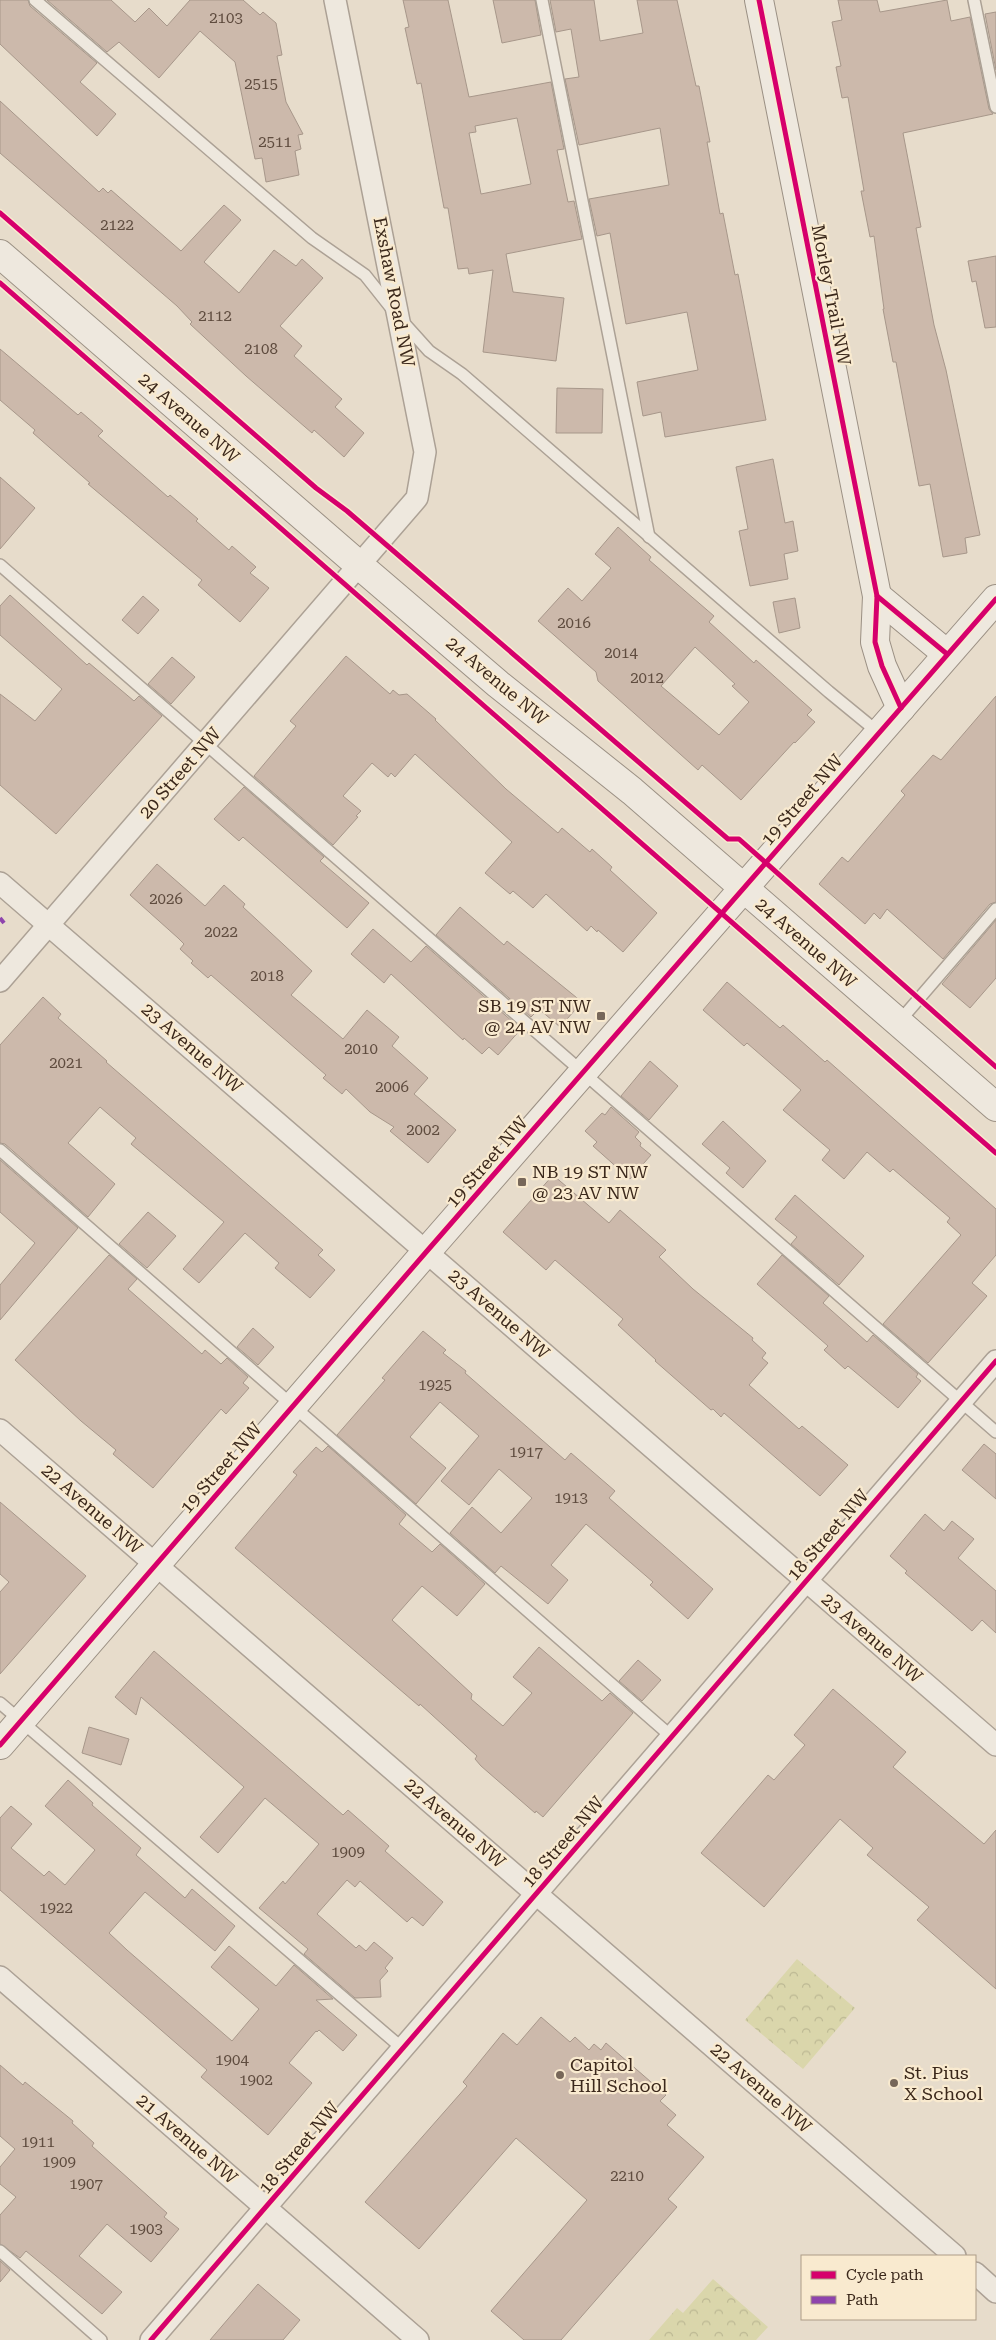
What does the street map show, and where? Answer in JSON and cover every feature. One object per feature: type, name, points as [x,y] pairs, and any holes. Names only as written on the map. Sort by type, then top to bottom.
[{"type":"street","name":"Exshaw Road NW","points":[[335,0],[425,452],[417,498],[359,565]]},
{"type":"street","name":"Morley Trail NW","points":[[759,0],[877,596],[875,642],[882,666],[901,708]]},
{"type":"street","name":"24 Avenue NW","points":[[0,254],[498,684],[632,791],[996,1107]]},
{"type":"street","name":"20 Street NW","points":[[0,981],[359,565]]},
{"type":"street","points":[[877,596],[947,654]]},
{"type":"street","name":"19 Street NW","points":[[0,1745],[427,1251],[996,599]]},
{"type":"street","name":"23 Avenue NW","points":[[0,883],[996,1745]]},
{"type":"street","name":"18 Street NW","points":[[151,2340],[996,1361]]},
{"type":"street","name":"22 Avenue NW","points":[[0,1430],[954,2255]]},
{"type":"street","name":"21 Avenue NW","points":[[0,1977],[418,2340]]},
{"type":"street","points":[[976,2274],[996,2292]]},
{"type":"lane","points":[[35,0],[312,238],[365,275],[399,318],[429,351],[462,374],[829,692],[879,733]]},
{"type":"lane","points":[[542,0],[649,537]]},
{"type":"lane","points":[[974,0],[996,107]]},
{"type":"lane","points":[[0,565],[996,1432]]},
{"type":"lane","points":[[898,1023],[996,909]]},
{"type":"lane","points":[[0,1150],[672,1737]]},
{"type":"lane","points":[[0,1703],[402,2048]]},
{"type":"lane","points":[[0,2251],[101,2340]]},
{"type":"green space","points":[[797,1959],[855,2008],[803,2069],[745,2020]]},
{"type":"green space","points":[[713,2279],[768,2327],[756,2340],[649,2340],[677,2308],[683,2313]]},
{"type":"building","points":[[0,0],[28,0],[30,6],[97,63],[80,82],[116,114],[97,136],[0,44]]},
{"type":"building","points":[[47,0],[111,0],[135,22],[149,8],[167,26],[190,0],[243,0],[260,15],[263,12],[276,23],[282,55],[277,56],[286,102],[303,134],[298,135],[301,149],[295,151],[299,175],[266,182],[262,158],[255,159],[235,62],[200,31],[159,78],[119,42],[107,52]]},
{"type":"building","points":[[403,0],[448,0],[469,97],[551,82],[564,149],[557,150],[568,202],[574,201],[582,239],[506,254],[513,292],[564,298],[556,361],[483,352],[493,270],[469,274],[468,268],[458,269],[448,208],[444,208],[421,83],[417,84],[405,28],[409,27]],"holes":[[[517,118],[531,184],[481,194],[469,133],[476,132],[475,126]]]},
{"type":"building","points":[[493,0],[535,0],[541,35],[502,43]]},
{"type":"building","points":[[550,0],[594,0],[600,41],[643,33],[637,0],[677,0],[696,86],[699,86],[710,142],[707,142],[720,214],[723,213],[735,275],[738,274],[766,420],[665,437],[661,412],[643,416],[637,382],[698,370],[687,312],[626,324],[610,233],[597,236],[589,199],[669,185],[660,128],[579,145],[565,79],[579,77],[571,29],[556,32]]},
{"type":"building","points":[[838,0],[877,0],[880,12],[947,0],[951,21],[970,17],[989,109],[993,114],[903,133],[921,227],[916,228],[934,325],[946,370],[980,535],[965,538],[967,553],[943,557],[930,484],[919,486],[896,362],[893,362],[883,309],[874,236],[870,237],[861,191],[864,191],[848,97],[842,98],[836,67],[841,66],[832,22],[842,20]]},
{"type":"building","points":[[996,12],[996,70],[985,14]]},
{"type":"building","points":[[0,101],[99,192],[103,188],[108,193],[111,190],[181,251],[224,205],[241,220],[204,262],[239,293],[274,250],[296,266],[302,259],[323,278],[280,326],[302,346],[294,356],[342,399],[335,407],[364,433],[344,457],[314,430],[312,433],[246,376],[190,324],[192,322],[177,306],[0,153]]},
{"type":"building","points":[[996,256],[996,327],[985,328],[976,281],[972,282],[968,261]]},
{"type":"building","points":[[0,349],[78,415],[81,412],[103,431],[98,436],[168,497],[170,495],[198,519],[196,521],[229,550],[232,546],[256,567],[250,573],[269,588],[240,622],[198,585],[202,580],[88,484],[90,483],[33,433],[35,430],[0,400]]},
{"type":"building","points":[[557,388],[603,389],[602,433],[556,433]]},
{"type":"building","points":[[773,459],[785,523],[793,521],[798,551],[784,554],[788,579],[750,586],[739,531],[748,529],[736,467]]},
{"type":"building","points":[[0,477],[35,508],[0,549]]},
{"type":"building","points":[[618,527],[651,557],[649,560],[714,616],[709,622],[754,663],[756,660],[812,710],[807,715],[815,722],[741,800],[702,765],[698,770],[598,681],[596,672],[538,621],[568,588],[582,601],[611,568],[595,554]],"holes":[[[695,647],[735,684],[732,686],[749,702],[719,735],[661,686]]]},
{"type":"building","points":[[10,595],[87,665],[89,663],[134,701],[139,696],[162,716],[56,834],[0,785],[0,694],[35,721],[62,689],[0,635],[0,606]]},
{"type":"building","points":[[143,596],[159,610],[138,634],[122,620]]},
{"type":"building","points":[[795,598],[800,628],[779,633],[773,602]]},
{"type":"building","points":[[346,656],[390,694],[393,690],[399,695],[407,694],[436,719],[506,789],[558,833],[562,828],[590,852],[592,849],[612,867],[610,870],[657,913],[623,952],[598,930],[597,932],[591,926],[587,931],[546,894],[533,908],[513,891],[510,894],[485,873],[512,842],[415,754],[395,777],[391,773],[388,777],[372,763],[343,796],[361,811],[333,845],[254,776],[296,726],[290,721]]},
{"type":"building","points":[[172,657],[195,677],[171,704],[148,684]]},
{"type":"building","points":[[996,696],[996,902],[990,904],[943,959],[887,909],[880,919],[874,913],[865,924],[819,884],[842,857],[848,862],[905,795],[901,791],[933,755],[941,760]]},
{"type":"building","points":[[244,787],[324,857],[320,861],[369,903],[347,928],[243,837],[239,841],[214,819]]},
{"type":"building","points":[[157,864],[205,906],[224,885],[245,904],[243,907],[312,971],[291,995],[343,1039],[367,1010],[399,1037],[392,1046],[428,1078],[414,1094],[456,1130],[428,1163],[390,1131],[394,1127],[370,1112],[346,1089],[342,1094],[323,1078],[326,1075],[211,975],[208,978],[191,963],[193,961],[180,949],[184,944],[130,895]]},
{"type":"building","points":[[460,907],[504,945],[507,941],[582,1002],[560,1027],[539,1009],[531,1017],[436,935]]},
{"type":"building","points":[[996,920],[996,978],[970,1008],[942,984]]},
{"type":"building","points":[[373,929],[411,962],[426,946],[521,1029],[498,1055],[489,1047],[482,1054],[464,1038],[463,1040],[391,974],[384,983],[351,954]]},
{"type":"building","points":[[727,982],[780,1028],[783,1025],[825,1062],[827,1060],[996,1209],[996,1255],[972,1283],[987,1296],[928,1363],[883,1324],[961,1235],[947,1222],[950,1218],[893,1169],[890,1172],[867,1152],[844,1179],[822,1160],[830,1150],[783,1110],[801,1090],[747,1043],[744,1046],[703,1010]]},
{"type":"building","points":[[43,997],[61,1014],[58,1018],[106,1062],[323,1250],[318,1255],[335,1270],[310,1298],[275,1268],[279,1263],[245,1233],[199,1283],[183,1269],[224,1222],[131,1144],[136,1138],[100,1107],[68,1143],[115,1184],[88,1217],[5,1144],[0,1143],[0,1045]]},
{"type":"building","points":[[650,1061],[678,1086],[649,1120],[621,1096]]},
{"type":"building","points":[[611,1107],[639,1132],[635,1137],[641,1143],[640,1146],[651,1155],[630,1179],[593,1146],[597,1142],[585,1131],[602,1113],[605,1115]]},
{"type":"building","points":[[723,1121],[766,1161],[743,1188],[726,1173],[730,1168],[702,1144]]},
{"type":"building","points":[[0,1160],[78,1228],[0,1320],[0,1285],[35,1243],[0,1212]]},
{"type":"building","points":[[553,1175],[609,1223],[620,1210],[666,1250],[659,1257],[693,1289],[753,1338],[752,1340],[766,1353],[762,1358],[768,1363],[749,1385],[799,1429],[802,1426],[848,1465],[820,1496],[724,1413],[721,1417],[713,1409],[711,1410],[655,1361],[618,1325],[623,1319],[555,1260],[546,1270],[503,1232]]},
{"type":"building","points":[[795,1195],[864,1256],[839,1285],[791,1244],[797,1237],[775,1219]]},
{"type":"building","points":[[148,1212],[176,1236],[147,1268],[119,1244]]},
{"type":"building","points":[[109,1255],[137,1279],[128,1289],[202,1354],[205,1350],[221,1364],[227,1358],[248,1377],[243,1383],[249,1388],[226,1414],[221,1409],[153,1488],[113,1454],[116,1450],[81,1421],[15,1360]]},
{"type":"building","points":[[782,1255],[829,1296],[823,1303],[867,1342],[873,1335],[918,1374],[916,1377],[921,1381],[898,1408],[848,1366],[845,1369],[824,1350],[828,1346],[757,1284]]},
{"type":"building","points":[[253,1328],[274,1347],[258,1365],[237,1347]]},
{"type":"building","points":[[423,1331],[446,1350],[443,1353],[466,1371],[465,1373],[565,1460],[571,1453],[615,1491],[609,1498],[713,1589],[688,1619],[650,1585],[653,1582],[586,1524],[551,1565],[568,1580],[548,1604],[501,1566],[495,1573],[450,1533],[472,1507],[501,1533],[532,1498],[499,1469],[469,1505],[441,1481],[479,1436],[440,1402],[410,1437],[446,1468],[416,1504],[337,1435],[385,1380],[382,1378]]},
{"type":"building","points":[[984,1444],[996,1454],[996,1499],[962,1470]]},
{"type":"building","points":[[328,1446],[406,1515],[399,1524],[432,1552],[440,1544],[485,1584],[457,1616],[422,1586],[392,1620],[472,1694],[471,1699],[503,1726],[532,1693],[513,1677],[539,1647],[602,1701],[610,1693],[633,1713],[543,1817],[536,1811],[535,1813],[481,1766],[475,1759],[477,1756],[420,1704],[419,1706],[235,1548],[297,1475],[293,1472],[316,1447],[322,1452]]},
{"type":"building","points":[[0,1502],[86,1576],[0,1674],[0,1592],[9,1582],[0,1574]]},
{"type":"building","points":[[925,1514],[944,1531],[952,1521],[974,1539],[958,1558],[996,1591],[996,1633],[982,1620],[972,1631],[905,1573],[907,1571],[890,1556]]},
{"type":"building","points":[[154,1651],[343,1815],[348,1810],[389,1846],[385,1851],[443,1902],[423,1926],[412,1917],[407,1922],[360,1881],[355,1887],[347,1880],[317,1914],[356,1948],[359,1945],[366,1951],[374,1942],[393,1958],[385,1968],[388,1971],[380,1980],[381,1997],[355,1998],[304,1954],[308,1949],[259,1908],[283,1881],[285,1884],[319,1844],[265,1798],[218,1853],[200,1837],[244,1787],[141,1697],[136,1715],[115,1697]]},
{"type":"building","points":[[638,1660],[661,1680],[642,1701],[619,1681]]},
{"type":"building","points":[[833,1689],[906,1752],[893,1767],[984,1844],[996,1830],[996,1989],[917,1920],[929,1907],[867,1855],[873,1848],[840,1819],[764,1907],[701,1853],[768,1775],[774,1780],[805,1745],[794,1735]]},
{"type":"building","points":[[89,1727],[129,1739],[121,1765],[82,1753]]},
{"type":"building","points":[[68,1780],[93,1803],[92,1805],[141,1848],[136,1855],[185,1898],[192,1889],[235,1926],[215,1951],[145,1892],[109,1933],[127,1950],[232,2041],[259,2009],[211,1967],[229,1946],[276,1986],[294,1965],[333,1999],[316,2000],[357,2035],[343,2051],[319,2030],[316,2031],[289,2063],[312,2083],[268,2135],[201,2077],[207,2070],[0,1890],[0,1818],[11,1806],[32,1824],[11,1848],[44,1876],[49,1871],[65,1885],[95,1850],[45,1806]]},
{"type":"building","points":[[541,2017],[570,2042],[575,2037],[589,2050],[594,2044],[601,2050],[606,2043],[666,2095],[660,2101],[676,2115],[667,2125],[704,2157],[668,2199],[677,2207],[561,2340],[524,2340],[491,2311],[587,2200],[516,2138],[419,2249],[365,2202],[467,2086],[463,2082],[503,2033],[517,2045]]},
{"type":"building","points":[[0,2065],[23,2085],[25,2082],[73,2121],[72,2123],[94,2143],[92,2146],[167,2213],[164,2217],[179,2229],[151,2262],[107,2224],[79,2256],[122,2292],[102,2314],[26,2251],[20,2258],[0,2244],[0,2215],[16,2197],[0,2184],[0,2167],[15,2149],[0,2136]]},
{"type":"building","points":[[0,2261],[10,2270],[0,2282]]},
{"type":"building","points":[[258,2284],[300,2320],[283,2340],[210,2340]]},
{"type":"marked path","points":[[0,918],[4,923]]},
{"type":"cycle path","points":[[759,0],[877,596],[875,642],[882,666],[901,708]]},
{"type":"cycle path","points":[[0,213],[316,488],[347,511],[728,839],[739,839],[996,1067]]},
{"type":"cycle path","points":[[0,283],[996,1153]]},
{"type":"cycle path","points":[[877,596],[947,654]]},
{"type":"cycle path","points":[[0,1745],[427,1251],[996,599]]},
{"type":"cycle path","points":[[151,2340],[996,1361]]},
{"type":"place","name":"SB 19 ST NW @ 24 AV NW","points":[[601,1016]]},
{"type":"place","name":"NB 19 ST NW @ 23 AV NW","points":[[522,1182]]},
{"type":"place","name":"Capitol Hill School","points":[[560,2075]]},
{"type":"place","name":"St. Pius X School","points":[[894,2083]]}]
